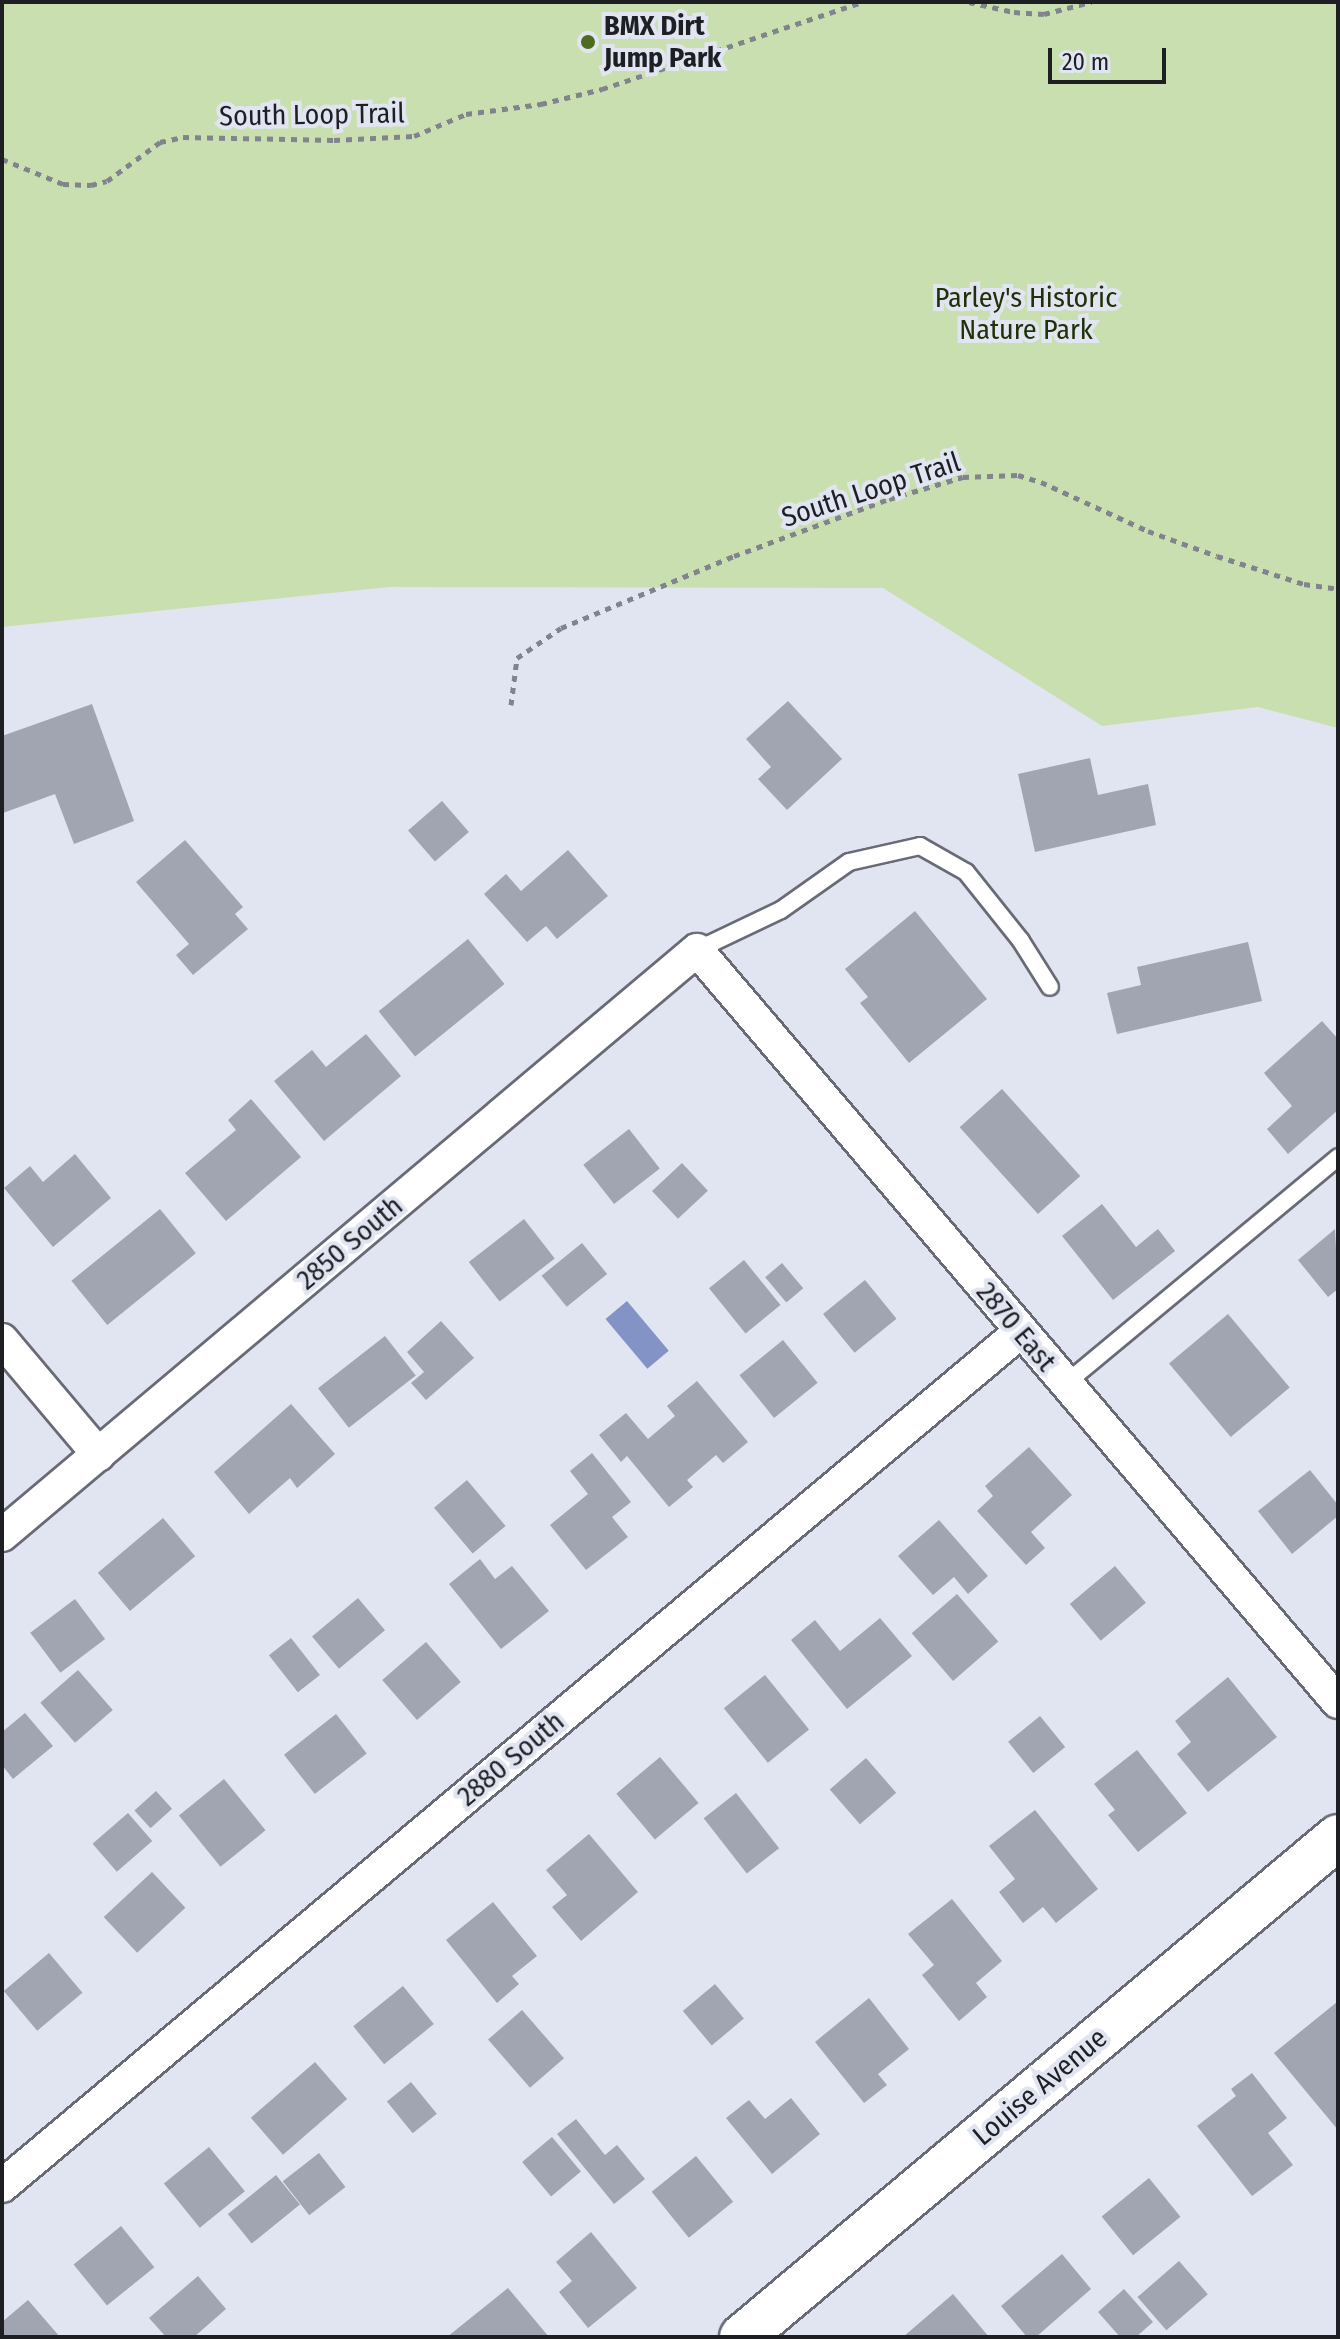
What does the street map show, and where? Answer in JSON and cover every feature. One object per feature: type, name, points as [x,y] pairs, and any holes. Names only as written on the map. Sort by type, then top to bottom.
[{"type":"street","name":"2870 East","points":[[697,950],[1338,1702]]},
{"type":"street","name":"2850 South","points":[[2,1535],[697,950]]},
{"type":"street","name":"2880 South","points":[[2,2186],[1020,1332]]},
{"type":"street","points":[[2,1340],[99,1455]]},
{"type":"street","name":"Louise Avenue","points":[[742,2337],[1338,1837]]},
{"type":"lane","points":[[697,950],[781,910],[849,862],[920,846],[966,872],[1021,941],[1050,987]]},
{"type":"lane","points":[[1065,1384],[1338,1157]]},
{"type":"path","name":"South Loop Trail","points":[[2,159],[63,184],[82,186],[107,181],[160,142],[183,137],[334,140],[414,136],[466,114],[541,104],[602,89],[862,2]]},
{"type":"path","points":[[969,2],[1014,12],[1044,14],[1091,2]]},
{"type":"path","name":"South Loop Trail","points":[[511,705],[517,658],[561,628],[734,556],[889,499],[963,477],[1018,475],[1041,482],[1148,531],[1217,556],[1304,584],[1338,589]]},
{"type":"green space","name":"Parley's Historic Nature Park","points":[[2,2],[1338,2],[1338,728],[1258,707],[1102,726],[883,588],[389,587],[2,627]]},
{"type":"water","points":[[627,1301],[669,1351],[647,1369],[606,1319]]},
{"type":"building","points":[[788,701],[842,759],[787,810],[758,779],[771,767],[746,739]]},
{"type":"building","points":[[92,704],[134,821],[74,844],[55,794],[3,813],[2,736]]},
{"type":"building","points":[[1090,758],[1098,795],[1148,784],[1156,825],[1035,852],[1018,774]]},
{"type":"building","points":[[442,801],[469,832],[435,861],[408,831]]},
{"type":"building","points":[[185,840],[243,907],[235,914],[248,929],[193,975],[176,955],[189,944],[136,882]]},
{"type":"building","points":[[568,850],[608,896],[557,939],[546,926],[527,942],[484,894],[506,874],[521,891]]},
{"type":"building","points":[[915,911],[987,999],[909,1063],[860,1003],[868,997],[845,969]]},
{"type":"building","points":[[468,939],[505,984],[415,1056],[379,1011]]},
{"type":"building","points":[[1248,942],[1262,1001],[1117,1034],[1107,993],[1141,985],[1137,967]]},
{"type":"building","points":[[1322,1021],[1338,1039],[1338,1110],[1288,1154],[1267,1129],[1292,1106],[1264,1073]]},
{"type":"building","points":[[366,1034],[401,1076],[324,1141],[274,1081],[312,1050],[326,1067]]},
{"type":"building","points":[[1002,1089],[1080,1176],[1038,1214],[960,1127]]},
{"type":"building","points":[[251,1099],[301,1157],[226,1221],[185,1173],[236,1130],[228,1120]]},
{"type":"building","points":[[629,1129],[660,1168],[614,1204],[583,1165]]},
{"type":"building","points":[[75,1154],[111,1198],[53,1247],[4,1188],[30,1166],[43,1182]]},
{"type":"building","points":[[682,1163],[708,1191],[678,1219],[652,1191]]},
{"type":"building","points":[[1102,1204],[1136,1247],[1158,1229],[1175,1251],[1113,1300],[1062,1236]]},
{"type":"building","points":[[160,1209],[196,1253],[107,1325],[71,1281]]},
{"type":"building","points":[[524,1219],[555,1258],[500,1301],[469,1262]]},
{"type":"building","points":[[1335,1229],[1338,1289],[1328,1297],[1298,1260]]},
{"type":"building","points":[[582,1243],[607,1274],[567,1307],[542,1276]]},
{"type":"building","points":[[744,1260],[781,1305],[746,1333],[709,1288]]},
{"type":"building","points":[[782,1263],[803,1288],[786,1302],[765,1277]]},
{"type":"building","points":[[865,1280],[896,1319],[855,1353],[823,1314]]},
{"type":"building","points":[[1228,1314],[1290,1388],[1231,1437],[1169,1363]]},
{"type":"building","points":[[441,1321],[474,1358],[426,1400],[411,1383],[424,1372],[407,1352]]},
{"type":"building","points":[[385,1336],[416,1375],[349,1428],[318,1388]]},
{"type":"building","points":[[783,1340],[818,1383],[774,1418],[739,1375]]},
{"type":"building","points":[[697,1381],[748,1442],[723,1463],[716,1455],[687,1480],[693,1487],[669,1507],[627,1456],[621,1462],[599,1435],[626,1413],[648,1439],[675,1416],[667,1406]]},
{"type":"building","points":[[291,1404],[335,1454],[297,1488],[290,1478],[249,1514],[214,1472]]},
{"type":"building","points":[[1029,1447],[1072,1495],[1031,1532],[1045,1548],[1026,1565],[977,1511],[993,1496],[985,1486]]},
{"type":"building","points":[[592,1453],[631,1502],[612,1517],[628,1537],[586,1570],[550,1525],[588,1494],[570,1471]]},
{"type":"building","points":[[1310,1470],[1338,1505],[1338,1516],[1292,1554],[1258,1511]]},
{"type":"building","points":[[467,1480],[506,1526],[473,1554],[434,1508]]},
{"type":"building","points":[[163,1518],[195,1556],[130,1611],[98,1573]]},
{"type":"building","points":[[939,1520],[988,1576],[968,1594],[954,1577],[933,1595],[898,1556]]},
{"type":"building","points":[[480,1559],[495,1579],[512,1566],[549,1611],[501,1649],[449,1584]]},
{"type":"building","points":[[1115,1566],[1146,1603],[1101,1641],[1070,1604]]},
{"type":"building","points":[[957,1594],[998,1642],[953,1681],[912,1633]]},
{"type":"building","points":[[358,1598],[385,1630],[339,1669],[312,1637]]},
{"type":"building","points":[[75,1599],[105,1639],[60,1673],[30,1633]]},
{"type":"building","points":[[880,1618],[912,1656],[847,1709],[791,1640],[815,1620],[840,1651]]},
{"type":"building","points":[[291,1638],[320,1675],[298,1692],[269,1655]]},
{"type":"building","points":[[426,1642],[461,1682],[417,1720],[382,1680]]},
{"type":"building","points":[[78,1670],[113,1710],[75,1743],[40,1703]]},
{"type":"building","points":[[765,1675],[809,1729],[768,1763],[724,1708]]},
{"type":"building","points":[[1228,1677],[1277,1737],[1208,1792],[1177,1754],[1191,1742],[1175,1721]]},
{"type":"building","points":[[25,1713],[53,1746],[13,1779],[2,1765],[2,1732]]},
{"type":"building","points":[[336,1714],[367,1753],[315,1794],[284,1755]]},
{"type":"building","points":[[1040,1716],[1065,1747],[1033,1773],[1008,1742]]},
{"type":"building","points":[[1137,1750],[1187,1813],[1138,1852],[1108,1815],[1115,1810],[1094,1784]]},
{"type":"building","points":[[660,1757],[699,1803],[655,1840],[616,1794]]},
{"type":"building","points":[[866,1758],[896,1793],[860,1824],[830,1789]]},
{"type":"building","points":[[224,1779],[266,1830],[220,1867],[179,1816]]},
{"type":"building","points":[[156,1791],[172,1809],[151,1828],[134,1810]]},
{"type":"building","points":[[736,1793],[779,1848],[747,1873],[704,1818]]},
{"type":"building","points":[[1035,1810],[1098,1889],[1056,1923],[1043,1907],[1023,1923],[999,1892],[1015,1879],[989,1846]]},
{"type":"building","points":[[128,1813],[152,1841],[117,1872],[93,1844]]},
{"type":"building","points":[[589,1834],[638,1892],[581,1941],[552,1907],[567,1895],[546,1870]]},
{"type":"building","points":[[152,1872],[185,1908],[137,1953],[104,1917]]},
{"type":"building","points":[[952,1899],[1002,1961],[976,1983],[987,1997],[959,2021],[922,1975],[934,1965],[908,1934]]},
{"type":"building","points":[[493,1902],[537,1956],[512,1976],[519,1984],[497,2003],[446,1940]]},
{"type":"building","points":[[49,1953],[82,1993],[37,2031],[4,1991]]},
{"type":"building","points":[[715,1984],[744,2018],[712,2045],[683,2011]]},
{"type":"building","points":[[403,1986],[434,2024],[384,2064],[353,2026]]},
{"type":"building","points":[[869,1998],[909,2049],[878,2074],[887,2085],[864,2103],[815,2042]]},
{"type":"building","points":[[1338,2003],[1338,2130],[1274,2053]]},
{"type":"building","points":[[522,2010],[564,2058],[530,2088],[488,2040]]},
{"type":"building","points":[[315,2062],[347,2099],[283,2155],[251,2118]]},
{"type":"building","points":[[1252,2073],[1287,2118],[1268,2133],[1293,2165],[1252,2196],[1197,2126],[1236,2096],[1231,2089]]},
{"type":"building","points":[[411,2082],[437,2114],[413,2133],[387,2102]]},
{"type":"building","points":[[791,2098],[820,2134],[772,2174],[726,2118],[749,2100],[765,2119]]},
{"type":"building","points":[[576,2119],[605,2155],[617,2145],[645,2179],[614,2204],[557,2134]]},
{"type":"building","points":[[552,2137],[581,2171],[551,2197],[522,2162]]},
{"type":"building","points":[[209,2147],[245,2191],[200,2228],[164,2184]]},
{"type":"building","points":[[319,2153],[345,2187],[309,2215],[283,2181]]},
{"type":"building","points":[[696,2156],[733,2202],[689,2238],[652,2192]]},
{"type":"building","points":[[276,2175],[300,2205],[252,2244],[228,2214]]},
{"type":"building","points":[[1149,2178],[1180,2217],[1133,2255],[1102,2216]]},
{"type":"building","points":[[121,2226],[154,2267],[107,2306],[74,2264]]},
{"type":"building","points":[[591,2232],[637,2288],[588,2328],[559,2292],[572,2281],[556,2262]]},
{"type":"building","points":[[1062,2254],[1091,2289],[1036,2337],[1027,2337],[1001,2306]]},
{"type":"building","points":[[1179,2261],[1208,2294],[1166,2330],[1137,2297]]},
{"type":"building","points":[[198,2276],[226,2309],[194,2337],[166,2337],[149,2318]]},
{"type":"building","points":[[508,2288],[549,2337],[447,2337]]},
{"type":"building","points":[[1124,2289],[1153,2322],[1136,2337],[1120,2337],[1098,2312]]},
{"type":"building","points":[[953,2294],[989,2337],[903,2337]]},
{"type":"building","points":[[28,2300],[60,2337],[2,2337],[2,2322]]},
{"type":"place","name":"BMX Dirt Jump Park","points":[[588,42]]}]
